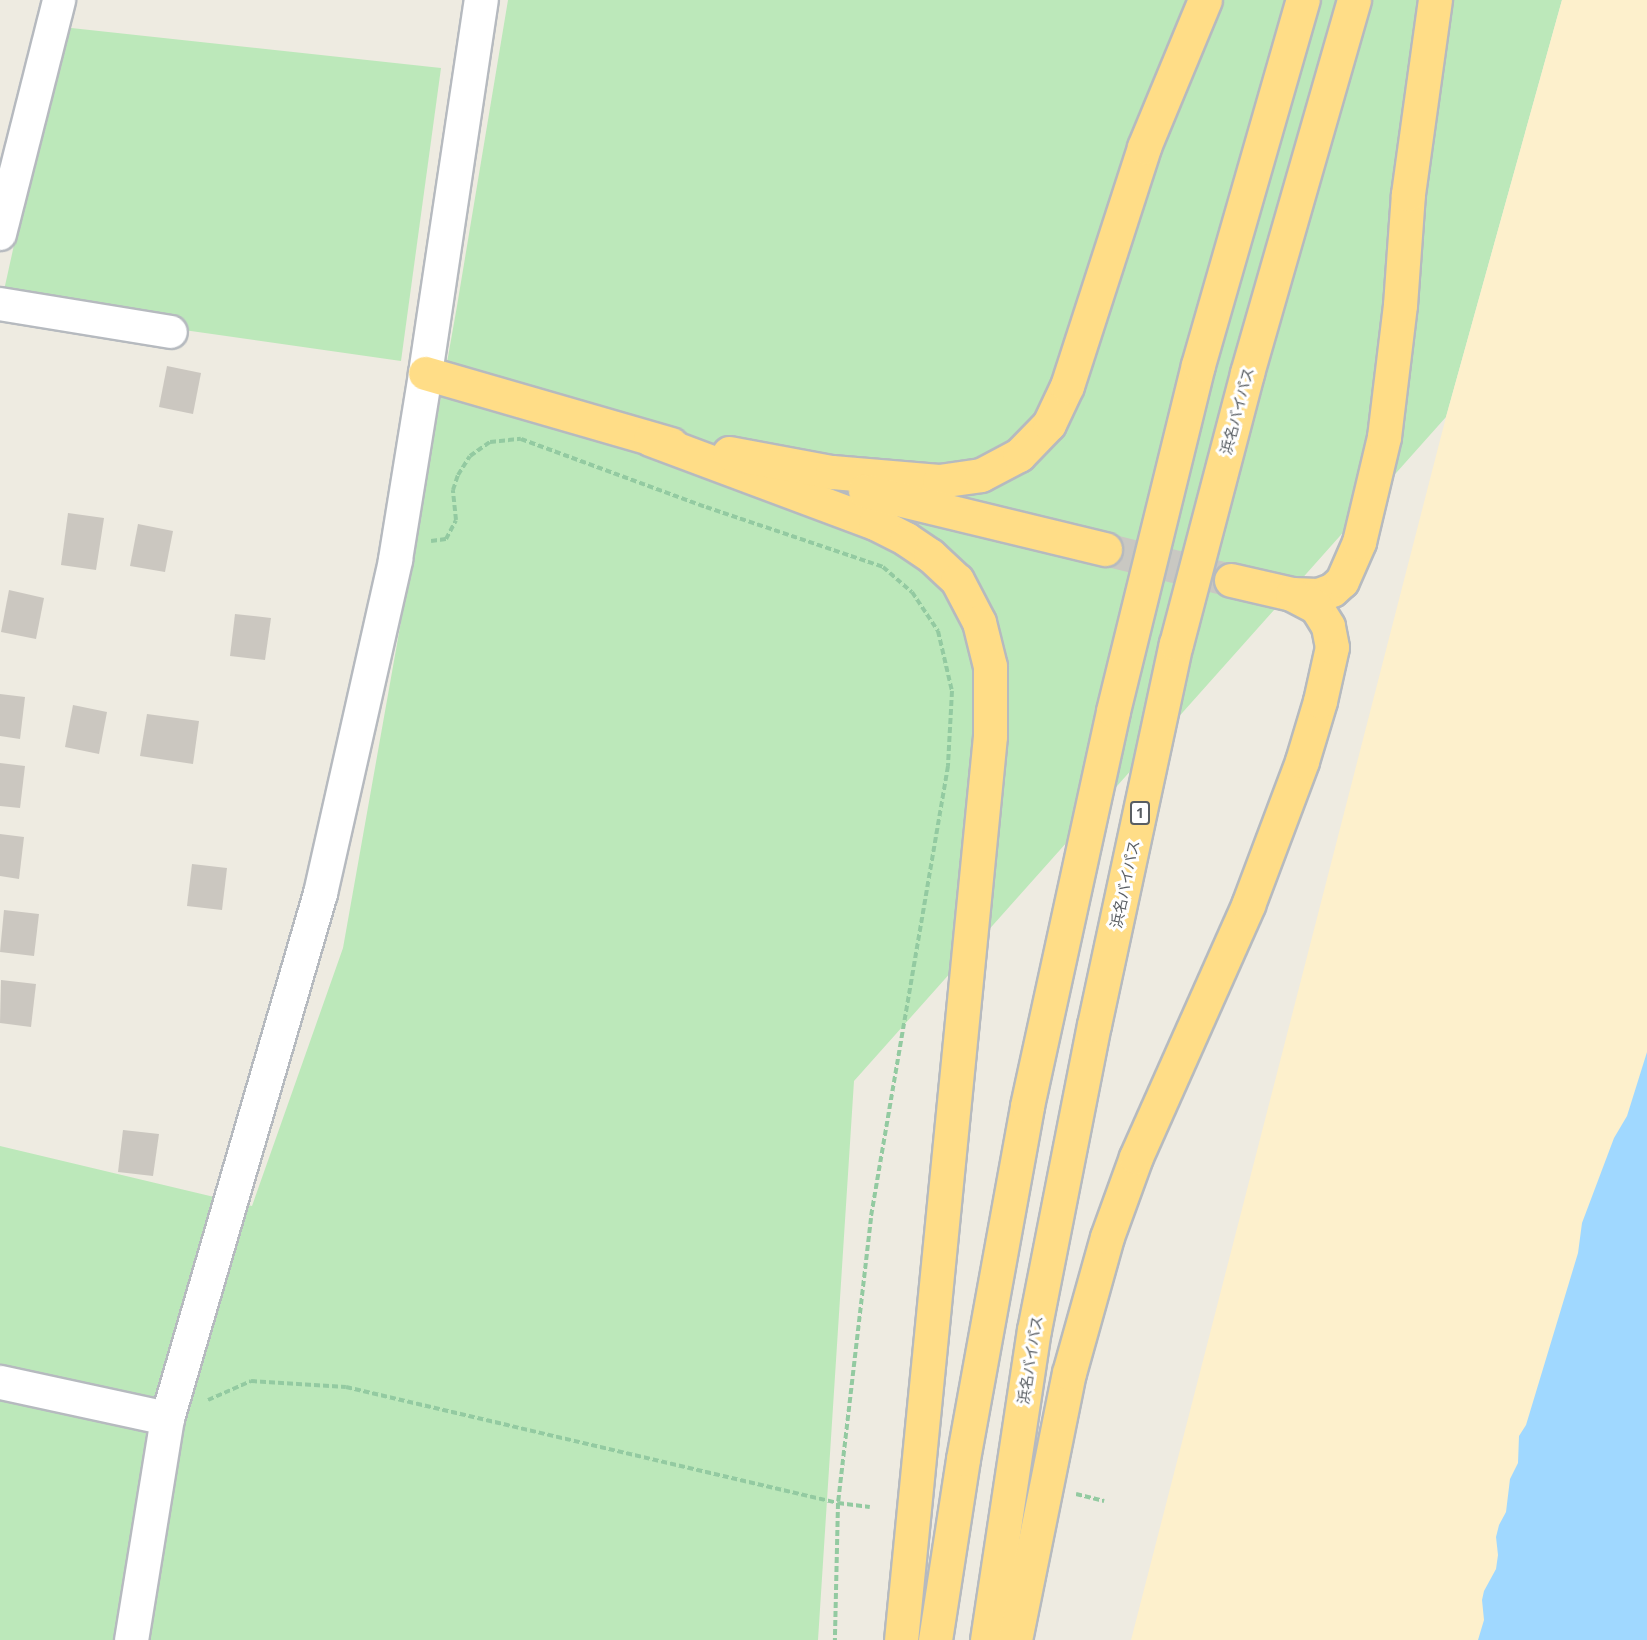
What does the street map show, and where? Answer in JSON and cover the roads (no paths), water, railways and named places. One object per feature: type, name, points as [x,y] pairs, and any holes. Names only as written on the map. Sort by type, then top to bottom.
[{"type":"highway","points":[[650,439],[832,472],[939,481],[981,475],[1019,455],[1048,424],[1067,386],[1144,147],[1205,0]]},
{"type":"highway","points":[[935,1640],[963,1459],[1027,1106],[1113,711],[1198,365],[1303,0]]},
{"type":"highway","name":"浜名バイパス","points":[[987,1640],[1034,1330],[1096,1014],[1176,644],[1247,373],[1354,0]]},
{"type":"highway","points":[[1231,580],[1292,594],[1318,595],[1332,590],[1342,580],[1359,542],[1384,437],[1400,305],[1408,194],[1435,0]]},
{"type":"highway","points":[[426,373],[650,439],[1105,549]]},
{"type":"highway","points":[[650,439],[875,523],[906,538],[930,555],[957,580],[979,622],[990,666],[990,736],[901,1640]]},
{"type":"highway","points":[[1015,1640],[1069,1373],[1107,1237],[1136,1156],[1248,905],[1302,761],[1320,701],[1332,647],[1328,626],[1316,607],[1292,594]]},
{"type":"street","points":[[0,234],[59,0]]},
{"type":"street","points":[[131,1640],[167,1418],[320,893],[397,540],[426,373],[481,0]]},
{"type":"street","points":[[0,304],[171,332]]},
{"type":"street","points":[[0,1382],[167,1418]]},
{"type":"water","points":[[1647,1052],[1647,1640],[1478,1640],[1484,1620],[1482,1600],[1484,1591],[1496,1569],[1498,1555],[1496,1537],[1506,1512],[1510,1479],[1518,1463],[1519,1436],[1526,1425],[1578,1253],[1582,1223],[1614,1138],[1627,1116]]},
{"type":"tunnel","points":[[1105,549],[1231,580]]}]
